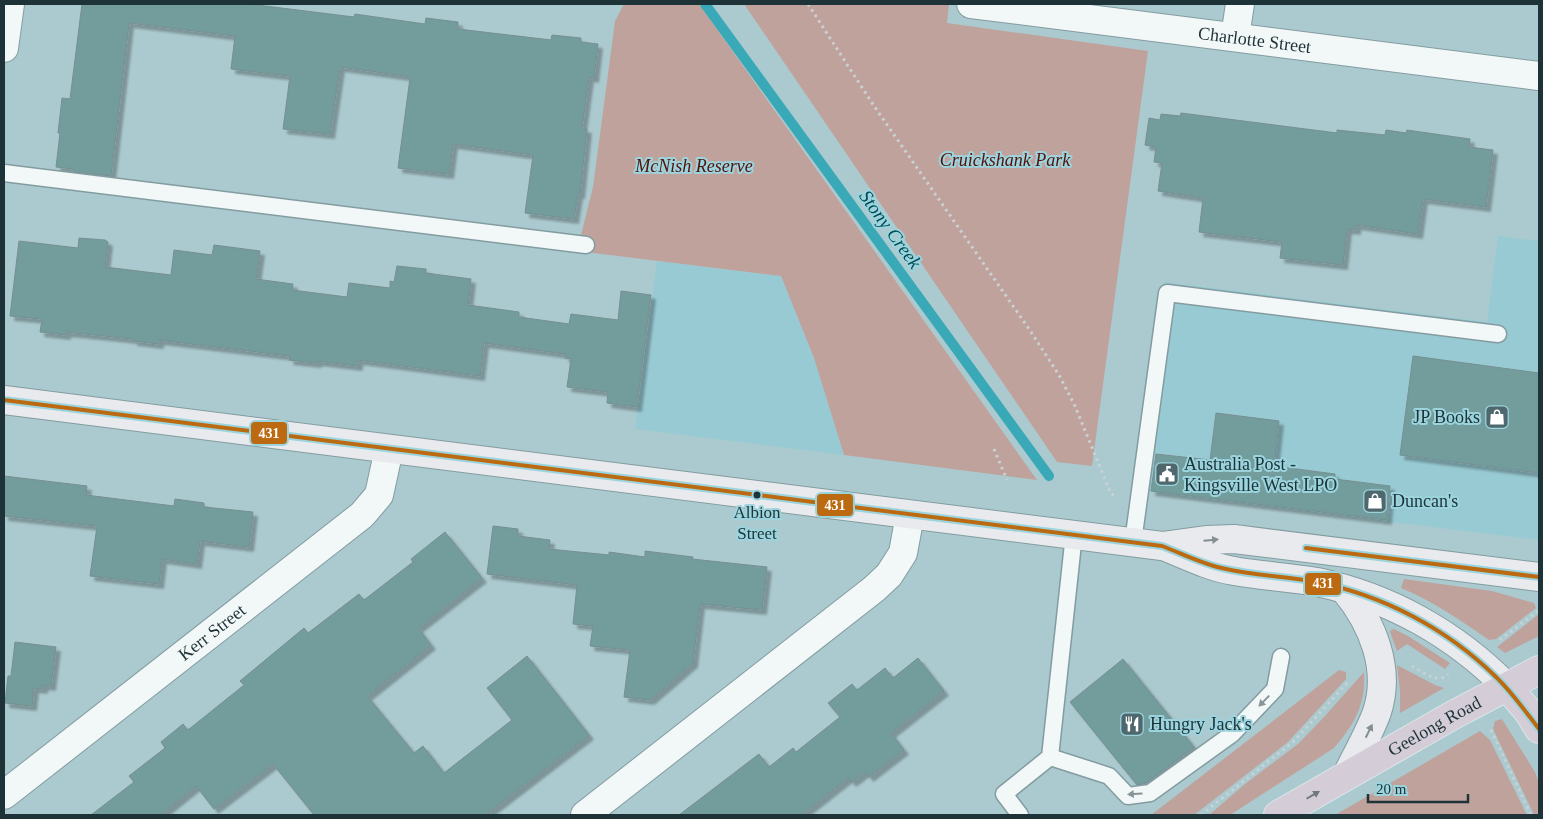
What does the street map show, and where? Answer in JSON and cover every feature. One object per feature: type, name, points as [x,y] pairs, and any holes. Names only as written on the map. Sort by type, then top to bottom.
[{"type":"highway","name":"Geelong Road","points":[[1278,815],[1539,670]]},
{"type":"highway","points":[[1507,687],[1528,712],[1539,729]]},
{"type":"main road","points":[[4,400],[1162,546],[1227,569],[1316,582],[1346,590],[1404,612],[1436,630],[1473,657],[1507,687]]},
{"type":"main road","points":[[1162,546],[1206,540],[1234,539],[1539,577]]},
{"type":"main road","points":[[1346,590],[1360,610],[1373,636],[1380,659],[1382,682],[1377,710],[1347,775]]},
{"type":"street","points":[[4,48],[10,4]]},
{"type":"street","name":"Charlotte Street","points":[[971,4],[1539,76]]},
{"type":"street","points":[[1236,37],[1240,4]]},
{"type":"street","name":"Kerr Street","points":[[4,795],[362,515],[379,495],[389,449]]},
{"type":"street","points":[[585,815],[874,589],[889,575],[903,554],[910,515]]},
{"type":"lane","points":[[4,173],[586,245]]},
{"type":"lane","points":[[1134,542],[1167,293],[1498,334]]},
{"type":"lane","points":[[1020,815],[1004,794],[1050,757],[1074,534]]},
{"type":"lane","points":[[1050,757],[1109,776],[1128,796],[1150,793],[1232,734],[1275,689],[1281,657]]},
{"type":"path","points":[[808,4],[874,106],[1024,321],[1059,375],[1076,406],[1111,494],[1139,498]]},
{"type":"path","points":[[994,449],[1007,480]]},
{"type":"path","points":[[1497,642],[1539,610]]},
{"type":"path","points":[[1411,665],[1436,679],[1444,678]]},
{"type":"path","points":[[1201,815],[1293,742],[1352,678]]},
{"type":"path","points":[[1488,725],[1531,815]]},
{"type":"shaded area","points":[[1498,236],[1539,241],[1539,540],[1138,491],[1164,282],[1487,322]]},
{"type":"shaded area","points":[[657,261],[781,276],[814,358],[844,455],[635,429]]},
{"type":"green space","name":"McNish Reserve","points":[[624,4],[699,4],[1037,480],[844,455],[814,358],[781,276],[577,251],[593,187],[615,21]]},
{"type":"green space","name":"Cruickshank Park","points":[[744,4],[949,4],[947,23],[1148,51],[1092,466],[1057,462]]},
{"type":"green space","points":[[1404,579],[1492,591],[1534,603],[1536,608],[1496,639],[1489,640],[1435,605],[1401,588]]},
{"type":"green space","points":[[1539,614],[1539,636],[1505,653],[1497,647]]},
{"type":"green space","points":[[1394,629],[1450,663],[1445,669],[1407,644],[1397,651],[1390,632]]},
{"type":"green space","points":[[1397,665],[1435,685],[1444,688],[1400,713]]},
{"type":"green space","points":[[1339,670],[1346,672],[1346,679],[1288,742],[1194,815],[1151,815]]},
{"type":"green space","points":[[1364,672],[1363,694],[1358,713],[1348,731],[1334,748],[1230,815],[1209,815],[1245,784],[1298,744]]},
{"type":"green space","points":[[1502,719],[1535,772],[1539,783],[1539,815],[1534,815],[1493,729],[1495,721]]},
{"type":"green space","points":[[1480,731],[1490,740],[1527,815],[1335,815]]},
{"type":"building","points":[[82,4],[249,4],[354,17],[355,14],[425,24],[426,18],[458,22],[458,29],[551,40],[552,35],[581,38],[581,42],[598,44],[594,78],[589,77],[582,128],[587,129],[580,194],[578,194],[574,219],[525,213],[533,155],[453,144],[449,174],[398,168],[410,78],[406,78],[406,76],[340,67],[330,134],[283,129],[290,76],[231,69],[235,36],[129,23],[111,176],[74,172],[74,169],[56,167],[62,98],[70,99]]},
{"type":"building","points":[[1181,113],[1337,133],[1337,130],[1385,135],[1386,130],[1406,133],[1407,130],[1470,139],[1469,147],[1493,150],[1486,207],[1423,199],[1418,234],[1356,225],[1356,230],[1347,229],[1343,265],[1280,258],[1282,242],[1199,232],[1203,198],[1158,191],[1162,163],[1154,162],[1156,147],[1145,145],[1149,118],[1160,120],[1161,114],[1180,116]]},
{"type":"building","points":[[79,238],[105,240],[108,242],[105,267],[171,275],[174,250],[212,255],[214,245],[260,251],[256,279],[293,284],[292,290],[347,297],[349,283],[390,288],[390,281],[394,282],[397,266],[426,269],[426,273],[471,279],[468,305],[519,312],[519,317],[569,324],[571,314],[618,320],[621,291],[651,295],[637,407],[607,403],[608,392],[567,387],[571,359],[565,358],[565,354],[484,343],[480,376],[358,360],[358,366],[289,360],[290,356],[159,340],[159,344],[133,341],[133,339],[66,332],[66,335],[40,332],[42,319],[10,316],[19,241],[78,248]]},
{"type":"building","name":"JP Books","points":[[1413,356],[1539,373],[1539,473],[1400,455]]},
{"type":"building","points":[[1216,413],[1279,421],[1274,466],[1335,474],[1335,479],[1390,486],[1387,520],[1151,491],[1156,454],[1210,460]]},
{"type":"building","points":[[4,476],[87,486],[86,495],[174,506],[175,499],[204,503],[204,507],[253,512],[249,547],[200,541],[197,564],[162,559],[159,584],[90,576],[97,526],[4,516]]},
{"type":"building","points":[[493,526],[518,529],[518,536],[550,540],[549,549],[609,555],[609,552],[645,557],[645,551],[693,557],[692,559],[767,567],[762,610],[700,604],[693,663],[650,700],[624,697],[630,650],[590,646],[593,626],[573,624],[577,585],[487,574]]},
{"type":"building","points":[[445,532],[482,578],[418,628],[431,645],[367,696],[414,753],[423,746],[444,773],[512,720],[487,688],[527,656],[589,735],[485,815],[314,815],[273,764],[214,809],[196,786],[160,815],[91,815],[134,782],[129,776],[165,748],[161,742],[183,724],[188,730],[244,685],[240,681],[304,628],[308,633],[359,594],[364,600],[413,562],[411,559]]},
{"type":"building","points":[[15,642],[56,647],[51,686],[43,685],[43,689],[34,688],[32,706],[5,703],[8,676],[11,676]]},
{"type":"building","points":[[918,658],[944,691],[891,733],[904,750],[869,777],[865,772],[852,782],[848,778],[801,815],[679,815],[759,754],[769,767],[793,748],[796,752],[840,717],[828,703],[852,684],[857,690],[885,668],[893,678]]},
{"type":"building","name":"Hungry Jack's","points":[[1123,659],[1194,747],[1146,783],[1137,785],[1070,702]]},
{"type":"waterway","name":"Stony Creek","points":[[705,4],[1049,476]]},
{"type":"transit line","name":"431","points":[[4,400],[1162,546],[1218,567],[1305,580],[1341,588],[1389,605],[1413,616],[1456,643],[1495,676],[1507,688],[1539,729]]},
{"type":"transit line","name":"431","points":[[1306,548],[1539,577]]},
{"type":"place","name":"JP Books","points":[[1497,417]]},
{"type":"place","name":"Australia Post - Kingsville West LPO","points":[[1167,474]]},
{"type":"place","name":"Albion Street","points":[[757,495]]},
{"type":"place","name":"Duncan's","points":[[1375,501]]},
{"type":"place","name":"Hungry Jack's","points":[[1132,724]]}]
